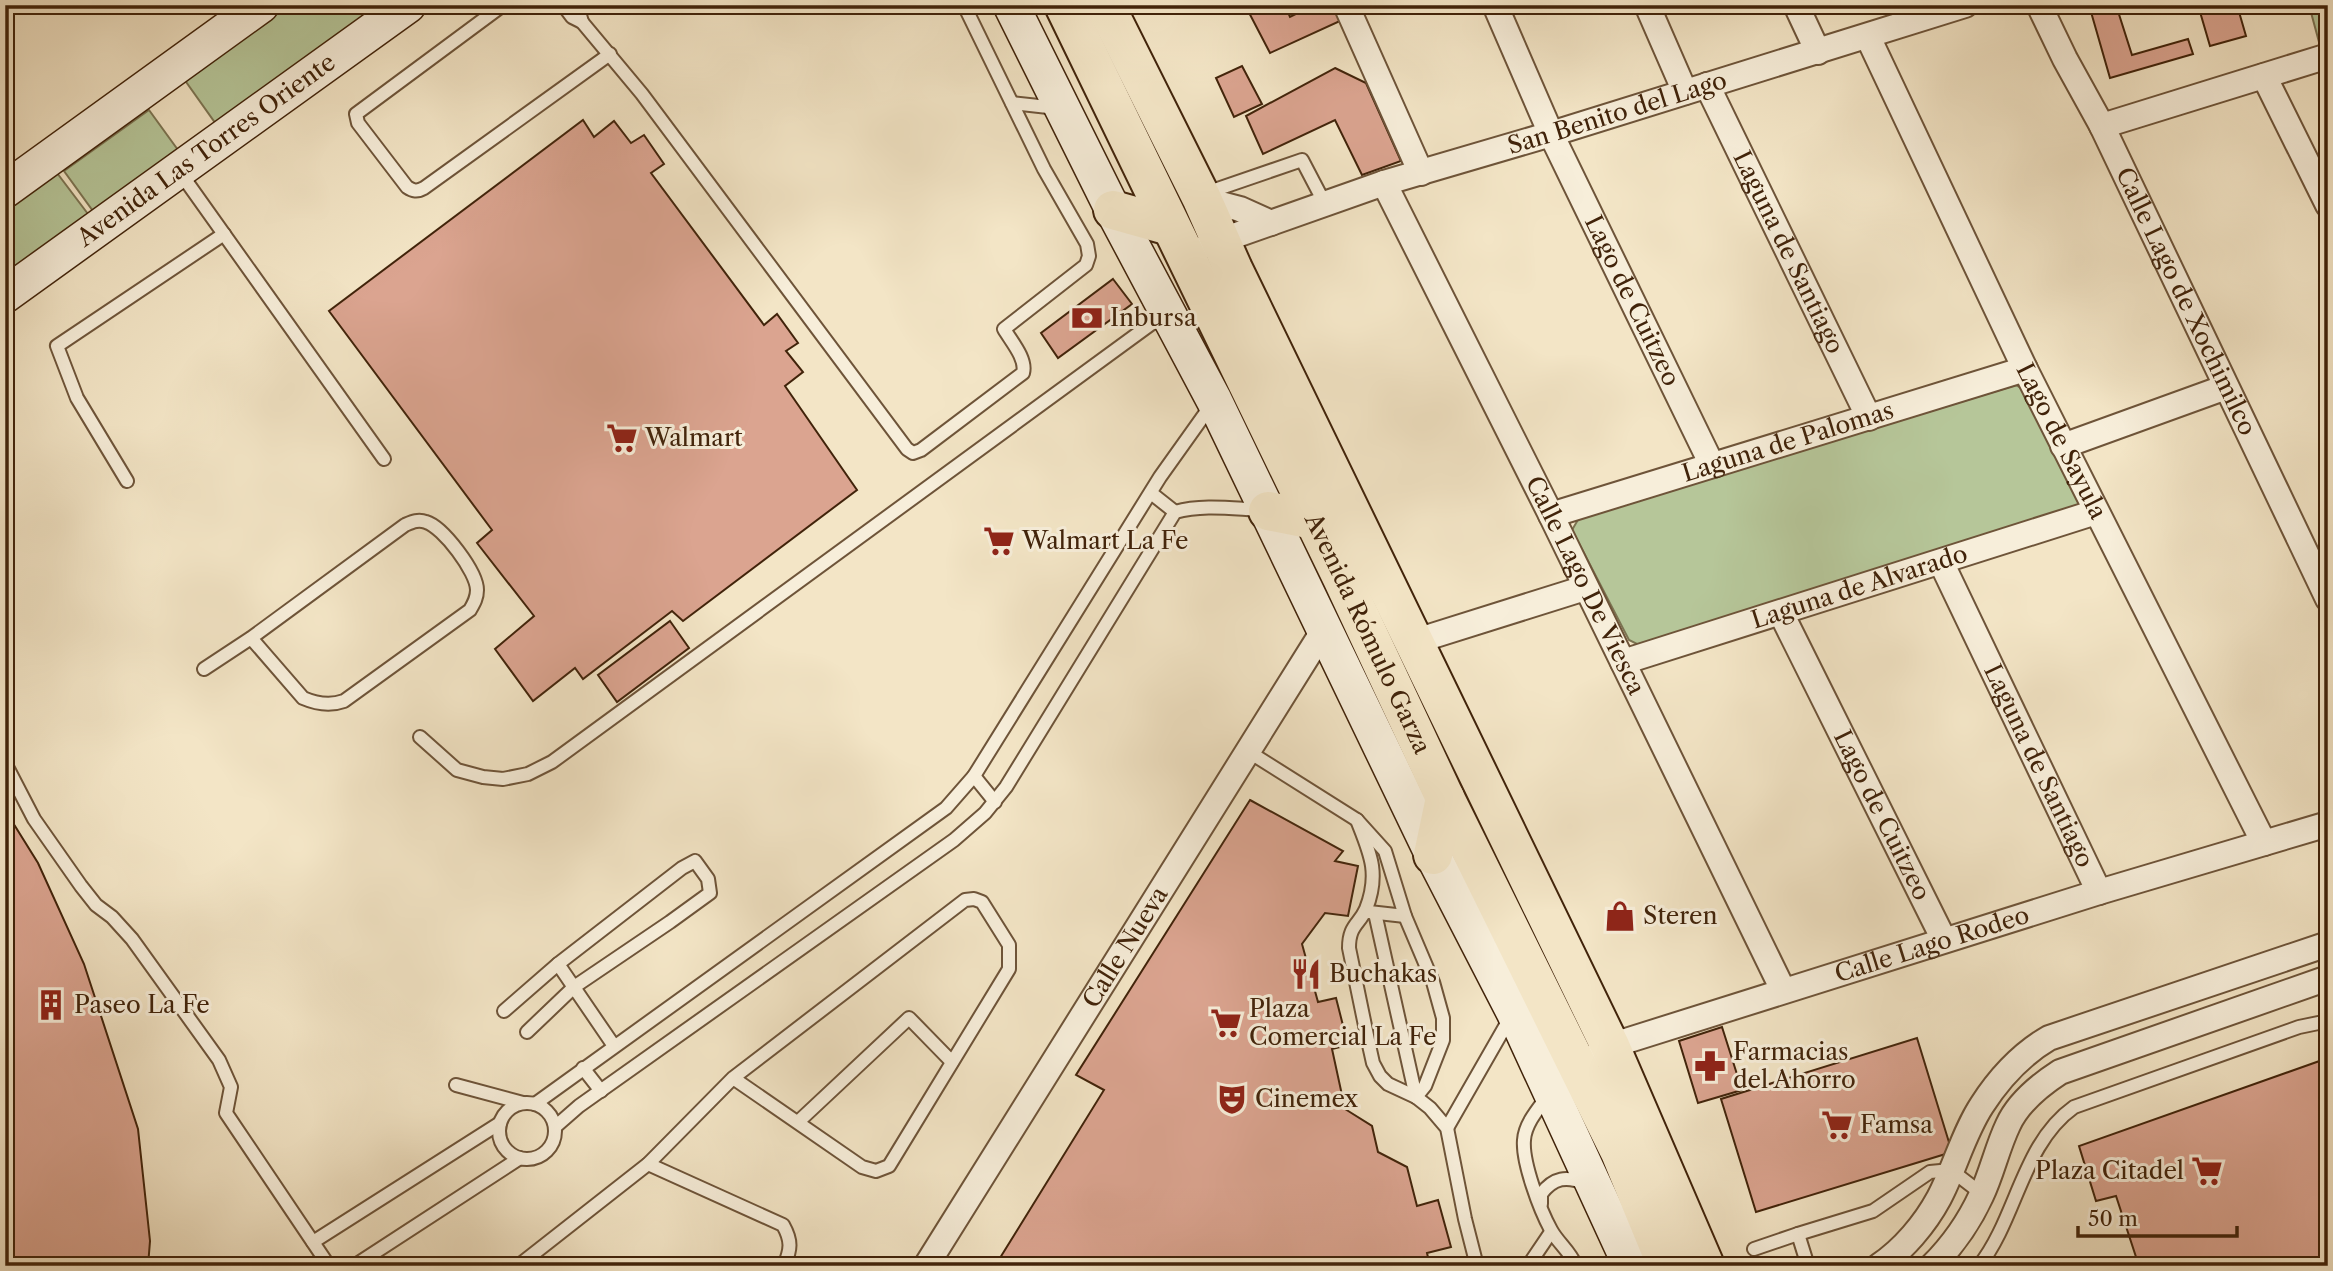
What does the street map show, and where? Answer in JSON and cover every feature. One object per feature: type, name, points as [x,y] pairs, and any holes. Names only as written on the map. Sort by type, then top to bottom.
[{"type":"main road","name":"Avenida Rómulo Garza","points":[[1064,5],[1314,520],[1445,798],[1620,1152],[1667,1266]]},
{"type":"main road","name":"Avenida Rómulo Garza","points":[[1105,5],[1201,197],[1413,642],[1610,1046],[1651,1135],[1705,1266]]},
{"type":"main road","points":[[1113,210],[1177,239]]},
{"type":"main road","points":[[1268,510],[1314,520]]},
{"type":"main road","points":[[1433,855],[1445,798]]},
{"type":"street","points":[[5,190],[261,5]]},
{"type":"street","name":"Avenida Las Torres Oriente","points":[[5,295],[408,5]]},
{"type":"street","points":[[1011,5],[1113,210],[1214,400],[1433,855],[1514,1012],[1631,1266]]},
{"type":"street","points":[[1346,5],[1421,173]]},
{"type":"street","name":"Lago de Cuitzeo","points":[[1495,5],[1551,134],[1712,465]]},
{"type":"street","name":"Laguna de Santiago","points":[[1647,5],[1696,89],[1869,418]]},
{"type":"street","points":[[1796,5],[1818,52]]},
{"type":"street","name":"San Benito del Lago","points":[[1177,239],[1221,242],[1384,183],[1868,37],[1937,9],[1965,5]]},
{"type":"street","name":"Calle Lago de Xochimilco","points":[[2039,5],[2102,126],[2328,599]]},
{"type":"street","name":"Lago de Sayula","points":[[1868,37],[2025,369],[2264,843]]},
{"type":"street","points":[[2102,126],[2328,56]]},
{"type":"street","points":[[2264,76],[2328,205]]},
{"type":"street","name":"Calle Lago De Viesca","points":[[1384,183],[1551,515],[1783,990]]},
{"type":"street","points":[[1201,197],[1240,209],[1271,223]]},
{"type":"street","name":"Laguna de Palomas","points":[[1551,515],[2025,369]]},
{"type":"street","points":[[2063,446],[2226,387]]},
{"type":"street","name":"Laguna de Alvarado","points":[[1623,662],[2096,512]]},
{"type":"street","name":"Laguna de Santiago","points":[[1941,562],[2099,892]]},
{"type":"street","points":[[1413,642],[1585,588]]},
{"type":"street","name":"Lago de Cuitzeo","points":[[1782,613],[1944,940]]},
{"type":"street","name":"Calle Nueva","points":[[926,1266],[1246,750],[1325,628]]},
{"type":"street","name":"Calle Lago Rodeo","points":[[1550,1093],[1579,1067],[1610,1046],[2099,892],[2328,824]]},
{"type":"street","points":[[1879,1266],[1907,1243],[1938,1199],[1980,1107],[2009,1067],[2038,1044],[2328,944]]},
{"type":"street","points":[[1931,1266],[1945,1253],[1972,1215],[2008,1125],[2018,1108],[2060,1072],[2328,978]]},
{"type":"lane","points":[[503,5],[356,114],[358,123],[407,187],[420,191],[610,54]]},
{"type":"lane","points":[[563,5],[572,17],[582,22],[642,94],[907,449],[913,453],[921,450],[1023,373],[1025,365],[1004,329],[1086,265],[1089,256],[1087,244],[1044,169],[964,5]]},
{"type":"lane","points":[[577,5],[582,22]]},
{"type":"lane","points":[[1012,103],[1062,108]]},
{"type":"lane","points":[[1201,197],[1302,160],[1325,204]]},
{"type":"lane","points":[[179,170],[384,458]]},
{"type":"lane","points":[[128,481],[77,398],[57,346],[224,234]]},
{"type":"lane","points":[[420,737],[457,770],[483,777],[503,779],[528,774],[552,762],[1167,313]]},
{"type":"lane","points":[[456,1085],[529,1103],[544,1108],[555,1127],[549,1148],[541,1155],[520,1158],[510,1153],[503,1145],[500,1124],[505,1114],[513,1107],[529,1103],[583,1068],[946,808],[974,776],[1151,493],[1214,400]]},
{"type":"lane","points":[[1151,493],[1175,512]]},
{"type":"lane","points":[[555,1127],[601,1091],[954,840],[995,802],[1175,512],[1218,508],[1268,510]]},
{"type":"lane","points":[[204,670],[405,525],[413,522],[422,520],[438,528],[475,578],[476,600],[470,610],[337,704],[314,703],[303,698],[251,638]]},
{"type":"lane","points":[[1246,750],[1357,820],[1385,851],[1405,916],[1433,982],[1443,1018],[1443,1040],[1425,1086],[1416,1097]]},
{"type":"lane","points":[[5,763],[34,819],[81,886],[96,905],[112,917],[132,939],[219,1060],[231,1087],[226,1113],[329,1266]]},
{"type":"lane","points":[[974,776],[995,802]]},
{"type":"lane","points":[[1357,820],[1373,861],[1370,912],[1416,1097]]},
{"type":"lane","points":[[504,1010],[558,964],[682,868],[695,861],[708,879],[710,892],[574,987],[527,1032]]},
{"type":"lane","points":[[517,1266],[648,1164],[733,1078],[965,900],[982,902],[1009,946],[1009,969],[889,1167],[876,1171],[862,1167],[733,1078]]},
{"type":"lane","points":[[1370,912],[1405,916]]},
{"type":"lane","points":[[1370,912],[1352,930],[1349,948],[1373,1063],[1388,1084],[1416,1097],[1430,1108],[1447,1128],[1465,1219],[1478,1266]]},
{"type":"lane","points":[[558,964],[614,1046]]},
{"type":"lane","points":[[1447,1128],[1514,1012]]},
{"type":"lane","points":[[798,1122],[909,1018],[952,1062]]},
{"type":"lane","points":[[1979,1266],[1997,1241],[2032,1158],[2060,1117],[2074,1107],[2299,1027],[2328,1021]]},
{"type":"lane","points":[[583,1068],[601,1091]]},
{"type":"lane","points":[[1550,1093],[1534,1114],[1524,1139],[1527,1164],[1551,1232],[1572,1255],[1576,1266]]},
{"type":"lane","points":[[313,1242],[500,1124]]},
{"type":"lane","points":[[354,1266],[520,1158]]},
{"type":"lane","points":[[648,1164],[783,1225],[790,1238],[790,1251],[784,1266]]},
{"type":"lane","points":[[1754,1249],[1873,1211],[1930,1172],[1951,1170],[1982,1194]]},
{"type":"lane","points":[[1541,1205],[1541,1194],[1555,1180],[1572,1178],[1596,1186]]},
{"type":"lane","points":[[1528,1266],[1551,1232]]},
{"type":"lane","points":[[1798,1234],[1808,1266]]},
{"type":"green space","points":[[282,5],[389,5],[216,124],[184,79]]},
{"type":"green space","points":[[2309,5],[2328,5],[2328,39],[2319,42]]},
{"type":"green space","points":[[149,110],[178,150],[93,211],[64,171]]},
{"type":"green space","points":[[54,169],[91,218],[5,279],[5,203]]},
{"type":"green space","points":[[2016,385],[2027,392],[2085,500],[2077,513],[1641,646],[1629,640],[1572,530],[1579,518]]},
{"type":"building","points":[[1181,5],[1202,5],[1185,13]]},
{"type":"building","points":[[1245,5],[1285,5],[1290,17],[1314,5],[1333,5],[1340,21],[1270,53]]},
{"type":"building","points":[[2089,5],[2116,5],[2132,55],[2188,39],[2193,54],[2110,78]]},
{"type":"building","points":[[2198,5],[2237,5],[2246,36],[2210,46]]},
{"type":"building","points":[[1242,66],[1262,104],[1234,117],[1216,78]]},
{"type":"building","points":[[1335,68],[1366,83],[1401,161],[1362,175],[1335,120],[1263,154],[1246,116]]},
{"type":"building","name":"Walmart","points":[[583,120],[594,137],[614,121],[631,143],[644,135],[664,164],[651,173],[764,325],[777,314],[798,343],[786,351],[803,372],[785,386],[857,490],[683,621],[672,611],[583,679],[575,668],[533,701],[495,649],[534,616],[477,543],[492,530],[329,311]]},
{"type":"building","name":"Inbursa","points":[[1113,279],[1132,304],[1058,358],[1041,333]]},
{"type":"building","points":[[670,621],[689,648],[617,702],[598,675]]},
{"type":"building","name":"Plaza Comercial La Fe","points":[[1250,800],[1343,851],[1335,861],[1358,866],[1348,916],[1325,913],[1302,944],[1318,1002],[1336,998],[1348,1045],[1332,1049],[1345,1109],[1372,1126],[1378,1152],[1407,1167],[1417,1206],[1438,1200],[1451,1247],[1427,1253],[1430,1266],[995,1266],[1104,1090],[1076,1075]]},
{"type":"building","name":"Paseo La Fe","points":[[5,810],[38,863],[84,964],[138,1129],[150,1241],[148,1266],[5,1266]]},
{"type":"building","name":"Farmacias del Ahorro","points":[[1722,1027],[1742,1090],[1698,1103],[1679,1041]]},
{"type":"building","name":"Famsa","points":[[1917,1038],[1952,1152],[1756,1212],[1721,1099]]},
{"type":"building","name":"Plaza Citadel","points":[[2328,1058],[2328,1266],[2139,1266],[2116,1196],[2096,1201],[2079,1146]]},
{"type":"place","name":"Inbursa","points":[[1087,318]]},
{"type":"place","name":"Walmart","points":[[622,438]]},
{"type":"place","name":"Walmart La Fe","points":[[999,541]]},
{"type":"place","name":"Steren","points":[[1620,916]]},
{"type":"place","name":"Buchakas","points":[[1306,974]]},
{"type":"place","name":"Paseo La Fe","points":[[51,1005]]},
{"type":"place","name":"Plaza Comercial La Fe","points":[[1226,1023]]},
{"type":"place","name":"Farmacias del Ahorro","points":[[1710,1066]]},
{"type":"place","name":"Cinemex","points":[[1232,1099]]},
{"type":"place","name":"Famsa","points":[[1837,1125]]},
{"type":"place","name":"Plaza Citadel","points":[[2207,1171]]}]
